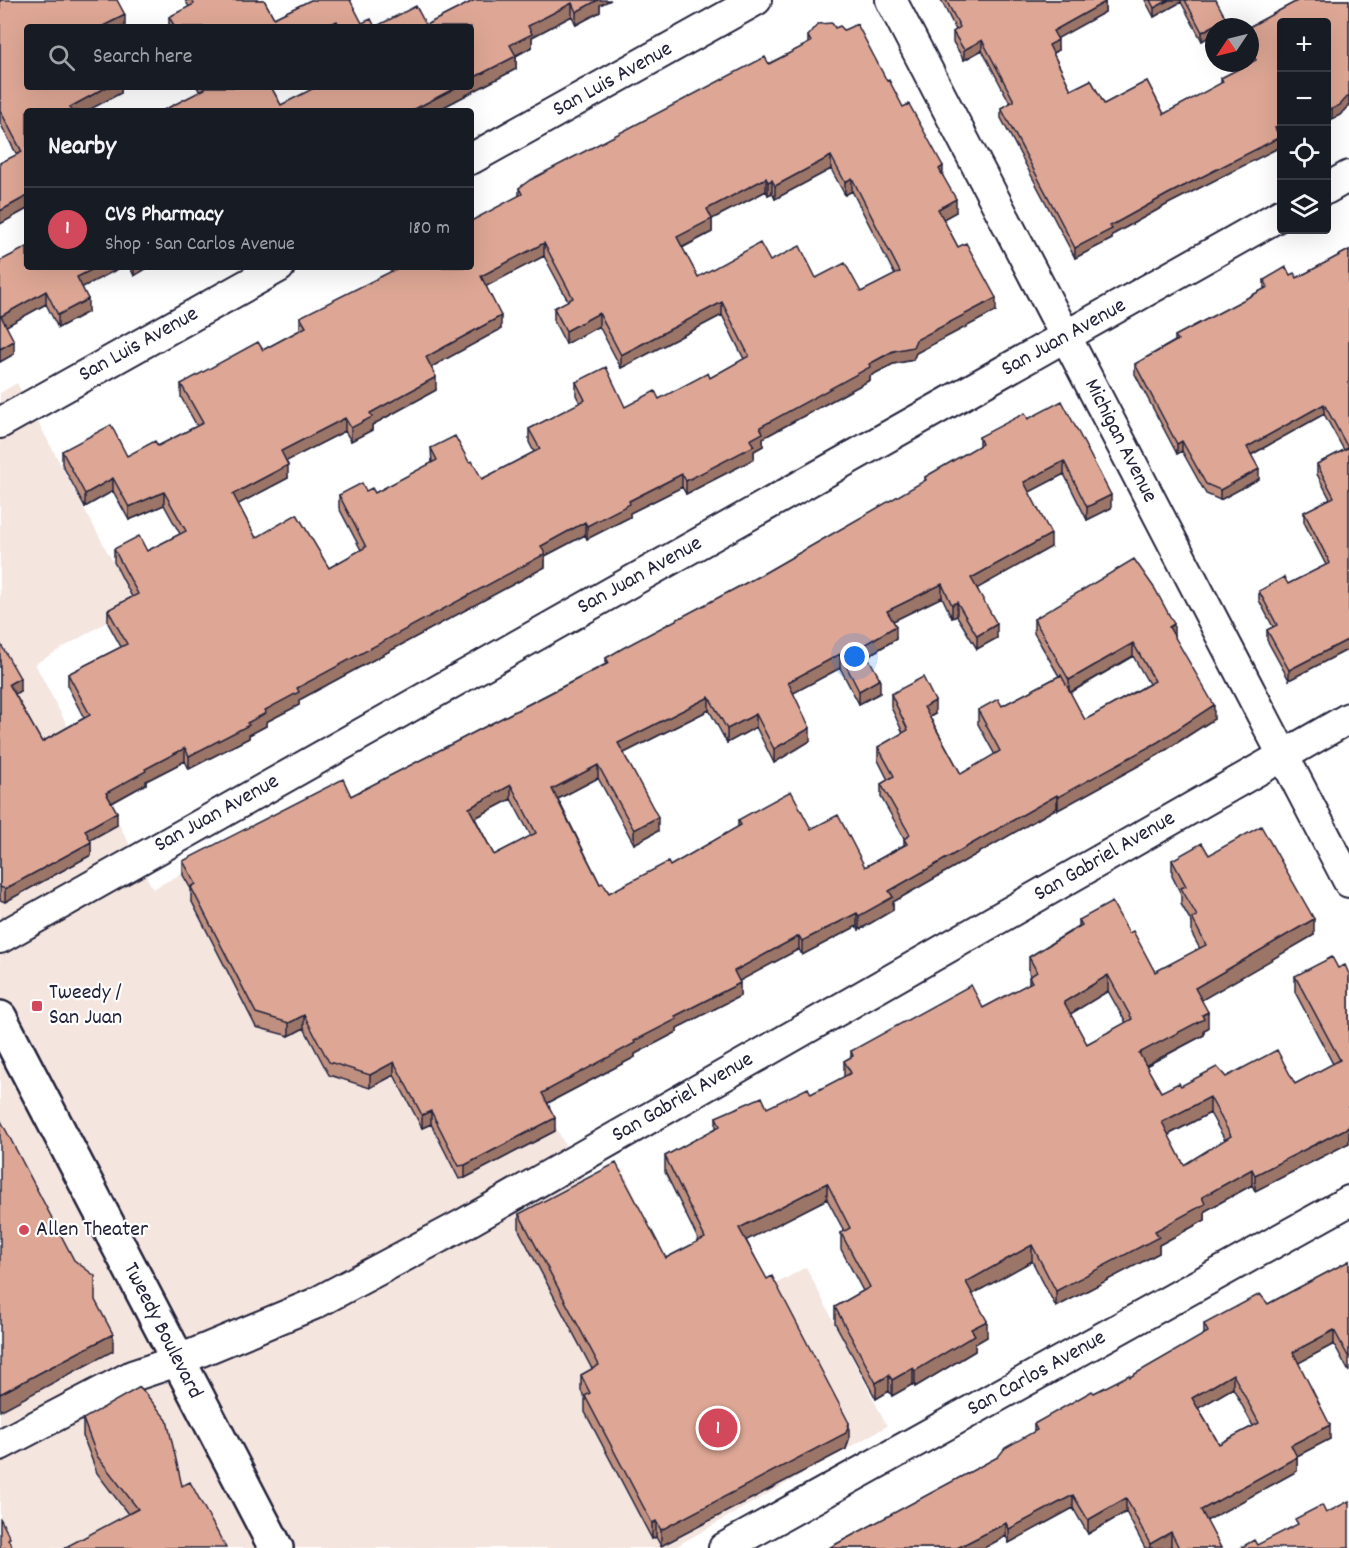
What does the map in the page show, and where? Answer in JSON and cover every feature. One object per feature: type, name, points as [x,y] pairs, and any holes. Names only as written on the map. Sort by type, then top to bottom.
[{"type":"main road","name":"Tweedy Boulevard","points":[[0,1018],[276,1548]]},
{"type":"street","name":"San Luis Avenue","points":[[474,157],[756,0]]},
{"type":"street","name":"Michigan Avenue","points":[[891,0],[1349,882]]},
{"type":"street","points":[[1331,186],[1349,176]]},
{"type":"street","name":"San Juan Avenue","points":[[0,938],[1277,216]]},
{"type":"street","name":"San Luis Avenue","points":[[0,423],[274,270]]},
{"type":"street","name":"San Gabriel Avenue","points":[[0,1445],[132,1376],[177,1361],[314,1304],[464,1224],[1349,718]]},
{"type":"street","name":"San Carlos Avenue","points":[[724,1548],[1349,1201]]},
{"type":"shaded area","points":[[17,383],[136,605],[35,664],[153,889],[342,787],[462,947],[587,1187],[622,1169],[700,1327],[806,1267],[887,1426],[673,1548],[11,1548],[0,1527],[0,393]]},
{"type":"building","points":[[0,0],[117,0],[125,15],[107,24],[24,24],[24,90],[101,90],[70,108],[24,108],[24,198],[0,211],[0,163],[22,152],[0,110]]},
{"type":"building","points":[[192,0],[264,0],[274,18],[311,0],[350,0],[362,23],[371,19],[374,24],[338,24],[337,21],[331,24],[173,24],[169,17],[194,4]]},
{"type":"building","points":[[475,0],[598,0],[576,12],[572,3],[528,26],[532,34],[510,45],[516,56],[474,77],[474,24],[428,24]]},
{"type":"building","points":[[946,0],[1104,0],[1105,2],[1053,31],[1058,40],[1049,45],[1071,90],[1091,80],[1104,104],[1147,81],[1164,114],[1223,82],[1221,78],[1233,72],[1259,72],[1259,22],[1299,0],[1349,0],[1349,95],[1340,105],[1331,109],[1331,18],[1277,18],[1277,127],[1275,128],[1277,139],[1168,194],[1110,226],[1112,229],[1075,248],[1001,108],[1014,101],[982,40],[964,50],[953,32],[960,27]]},
{"type":"building","points":[[1150,0],[1169,0],[1154,8]]},
{"type":"building","points":[[1185,0],[1216,0],[1225,18],[1205,18],[1205,30],[1202,32]]},
{"type":"building","points":[[416,6],[425,24],[381,24]]},
{"type":"building","points":[[832,23],[835,28],[840,26],[844,30],[857,24],[887,81],[889,80],[903,107],[909,104],[943,166],[939,169],[956,199],[938,209],[958,247],[966,243],[996,298],[916,340],[913,347],[893,351],[869,364],[870,367],[760,427],[763,433],[750,440],[754,446],[686,481],[682,474],[587,526],[585,522],[541,546],[545,554],[297,688],[299,692],[265,710],[266,713],[247,723],[249,725],[189,756],[185,748],[145,769],[146,771],[106,793],[117,812],[85,830],[91,842],[5,889],[0,887],[0,643],[20,678],[9,684],[42,742],[90,715],[68,674],[127,644],[108,610],[138,594],[114,549],[139,536],[147,551],[186,531],[164,492],[129,507],[113,478],[85,494],[62,451],[111,425],[127,456],[155,441],[158,446],[203,423],[181,384],[258,342],[263,350],[306,327],[300,317],[394,270],[474,270],[474,219],[522,194],[519,188],[530,180],[765,57],[769,64],[811,42],[808,36],[818,24]],"holes":[[[831,156],[845,182],[852,178],[900,272],[861,292],[845,263],[816,278],[800,246],[770,261],[760,243],[698,277],[677,237],[712,219],[707,209],[766,178],[768,182],[772,180],[775,186]],[[544,243],[573,298],[554,308],[566,331],[599,313],[621,355],[722,302],[749,356],[710,378],[708,373],[659,399],[655,391],[625,407],[606,367],[576,382],[585,400],[529,429],[540,449],[482,479],[472,461],[469,462],[455,436],[431,448],[437,460],[375,493],[372,488],[366,491],[362,483],[339,495],[366,547],[329,568],[297,514],[256,538],[233,494],[288,465],[281,451],[345,418],[351,428],[372,417],[370,413],[436,377],[426,357],[501,316],[481,276]]]},
{"type":"building","points":[[203,90],[273,90],[281,105],[310,90],[451,90],[417,108],[168,108]]},
{"type":"building","points":[[24,249],[24,270],[91,270],[77,277],[88,299],[58,315],[46,291],[1,316],[14,341],[0,349],[0,261]]},
{"type":"building","points":[[1349,250],[1349,639],[1289,670],[1267,630],[1277,625],[1259,591],[1284,577],[1288,584],[1330,563],[1304,512],[1334,497],[1317,464],[1348,448],[1324,404],[1247,447],[1259,469],[1220,490],[1206,484],[1182,441],[1177,444],[1135,364],[1178,340],[1175,336],[1268,287],[1264,280],[1286,267],[1290,275],[1294,273],[1297,278]]},
{"type":"building","points":[[1062,401],[1111,495],[1087,507],[1064,461],[1024,482],[1051,534],[971,578],[997,624],[977,636],[957,602],[952,605],[942,584],[887,611],[896,626],[862,646],[880,679],[859,691],[840,654],[788,682],[810,728],[774,749],[756,714],[727,729],[709,697],[618,743],[658,817],[634,830],[598,765],[552,789],[600,884],[603,883],[609,893],[668,862],[670,866],[741,825],[738,820],[791,791],[811,829],[838,815],[865,867],[907,844],[904,839],[910,835],[881,784],[894,776],[878,747],[908,730],[891,694],[923,677],[935,701],[924,707],[961,774],[1000,751],[978,710],[998,699],[1002,706],[1061,675],[1085,720],[1155,681],[1133,643],[1069,680],[1034,619],[1134,559],[1155,589],[1174,624],[1169,627],[1214,705],[1158,742],[1058,797],[1057,795],[889,891],[893,897],[859,916],[857,913],[802,941],[799,936],[734,971],[740,983],[675,1016],[677,1019],[542,1093],[555,1118],[465,1165],[459,1166],[431,1111],[422,1115],[394,1062],[370,1075],[329,1062],[304,1015],[289,1023],[256,1013],[191,887],[196,884],[183,861],[343,779],[351,796],[609,663],[606,658],[623,648],[761,575],[926,480],[925,477],[982,444],[979,437],[1025,413],[1028,419]],"holes":[[[511,785],[536,833],[494,855],[469,808]]]},
{"type":"building","points":[[1261,826],[1314,919],[1195,988],[1208,1012],[1202,1015],[1204,1019],[1139,1053],[1161,1092],[1179,1083],[1181,1086],[1217,1067],[1226,1077],[1277,1050],[1295,1084],[1340,1060],[1295,976],[1332,957],[1338,968],[1345,965],[1349,974],[1349,1127],[1255,1175],[1252,1169],[1202,1197],[1205,1204],[1155,1231],[1159,1237],[1056,1291],[1032,1245],[966,1282],[987,1321],[971,1329],[975,1335],[915,1371],[913,1368],[892,1380],[889,1375],[876,1383],[835,1307],[870,1287],[841,1233],[850,1228],[827,1183],[739,1228],[767,1279],[772,1276],[849,1423],[846,1433],[661,1530],[656,1521],[652,1523],[585,1396],[590,1393],[581,1375],[599,1365],[519,1214],[616,1163],[666,1258],[705,1238],[665,1156],[720,1126],[716,1117],[762,1097],[767,1108],[808,1088],[811,1094],[851,1073],[844,1061],[853,1056],[851,1051],[971,985],[983,1008],[1032,982],[1029,977],[1037,972],[1029,957],[1082,925],[1079,920],[1112,902],[1129,933],[1133,931],[1155,972],[1206,945],[1192,918],[1197,916],[1181,888],[1186,886],[1172,860],[1202,843],[1209,855]],"holes":[[[1108,975],[1132,1019],[1087,1044],[1064,1002]],[[1210,1097],[1231,1136],[1184,1165],[1162,1122]]]},
{"type":"building","points":[[0,1119],[74,1260],[95,1276],[95,1300],[113,1334],[0,1394]]},
{"type":"building","points":[[1349,1261],[1349,1358],[1334,1330],[1293,1352],[1330,1425],[1291,1445],[1297,1457],[1201,1510],[1221,1548],[1179,1548],[1171,1532],[1150,1544],[1126,1498],[1088,1520],[1073,1495],[1009,1529],[1006,1523],[957,1548],[829,1548],[998,1457],[1005,1448],[1037,1430],[1034,1424],[1092,1391],[1094,1393],[1129,1375],[1130,1377],[1208,1332],[1204,1324],[1260,1294],[1268,1304]],"holes":[[[1233,1374],[1259,1423],[1219,1444],[1192,1398]]]},
{"type":"building","points":[[140,1387],[167,1420],[182,1486],[190,1482],[226,1548],[64,1548],[138,1509],[97,1456],[83,1419]]},
{"type":"building","points":[[1349,1501],[1349,1548],[1240,1548],[1254,1540],[1257,1545],[1298,1524],[1295,1519],[1322,1505],[1326,1513]]},
{"type":"building","points":[[0,1518],[10,1538],[8,1539],[13,1548],[0,1548]]},
{"type":"place","name":"Tweedy / San Juan","points":[[37,1006]]},
{"type":"place","name":"Allen Theater","points":[[24,1230]]},
{"type":"place","name":"CVS Pharmacy","points":[[718,1428]]}]
